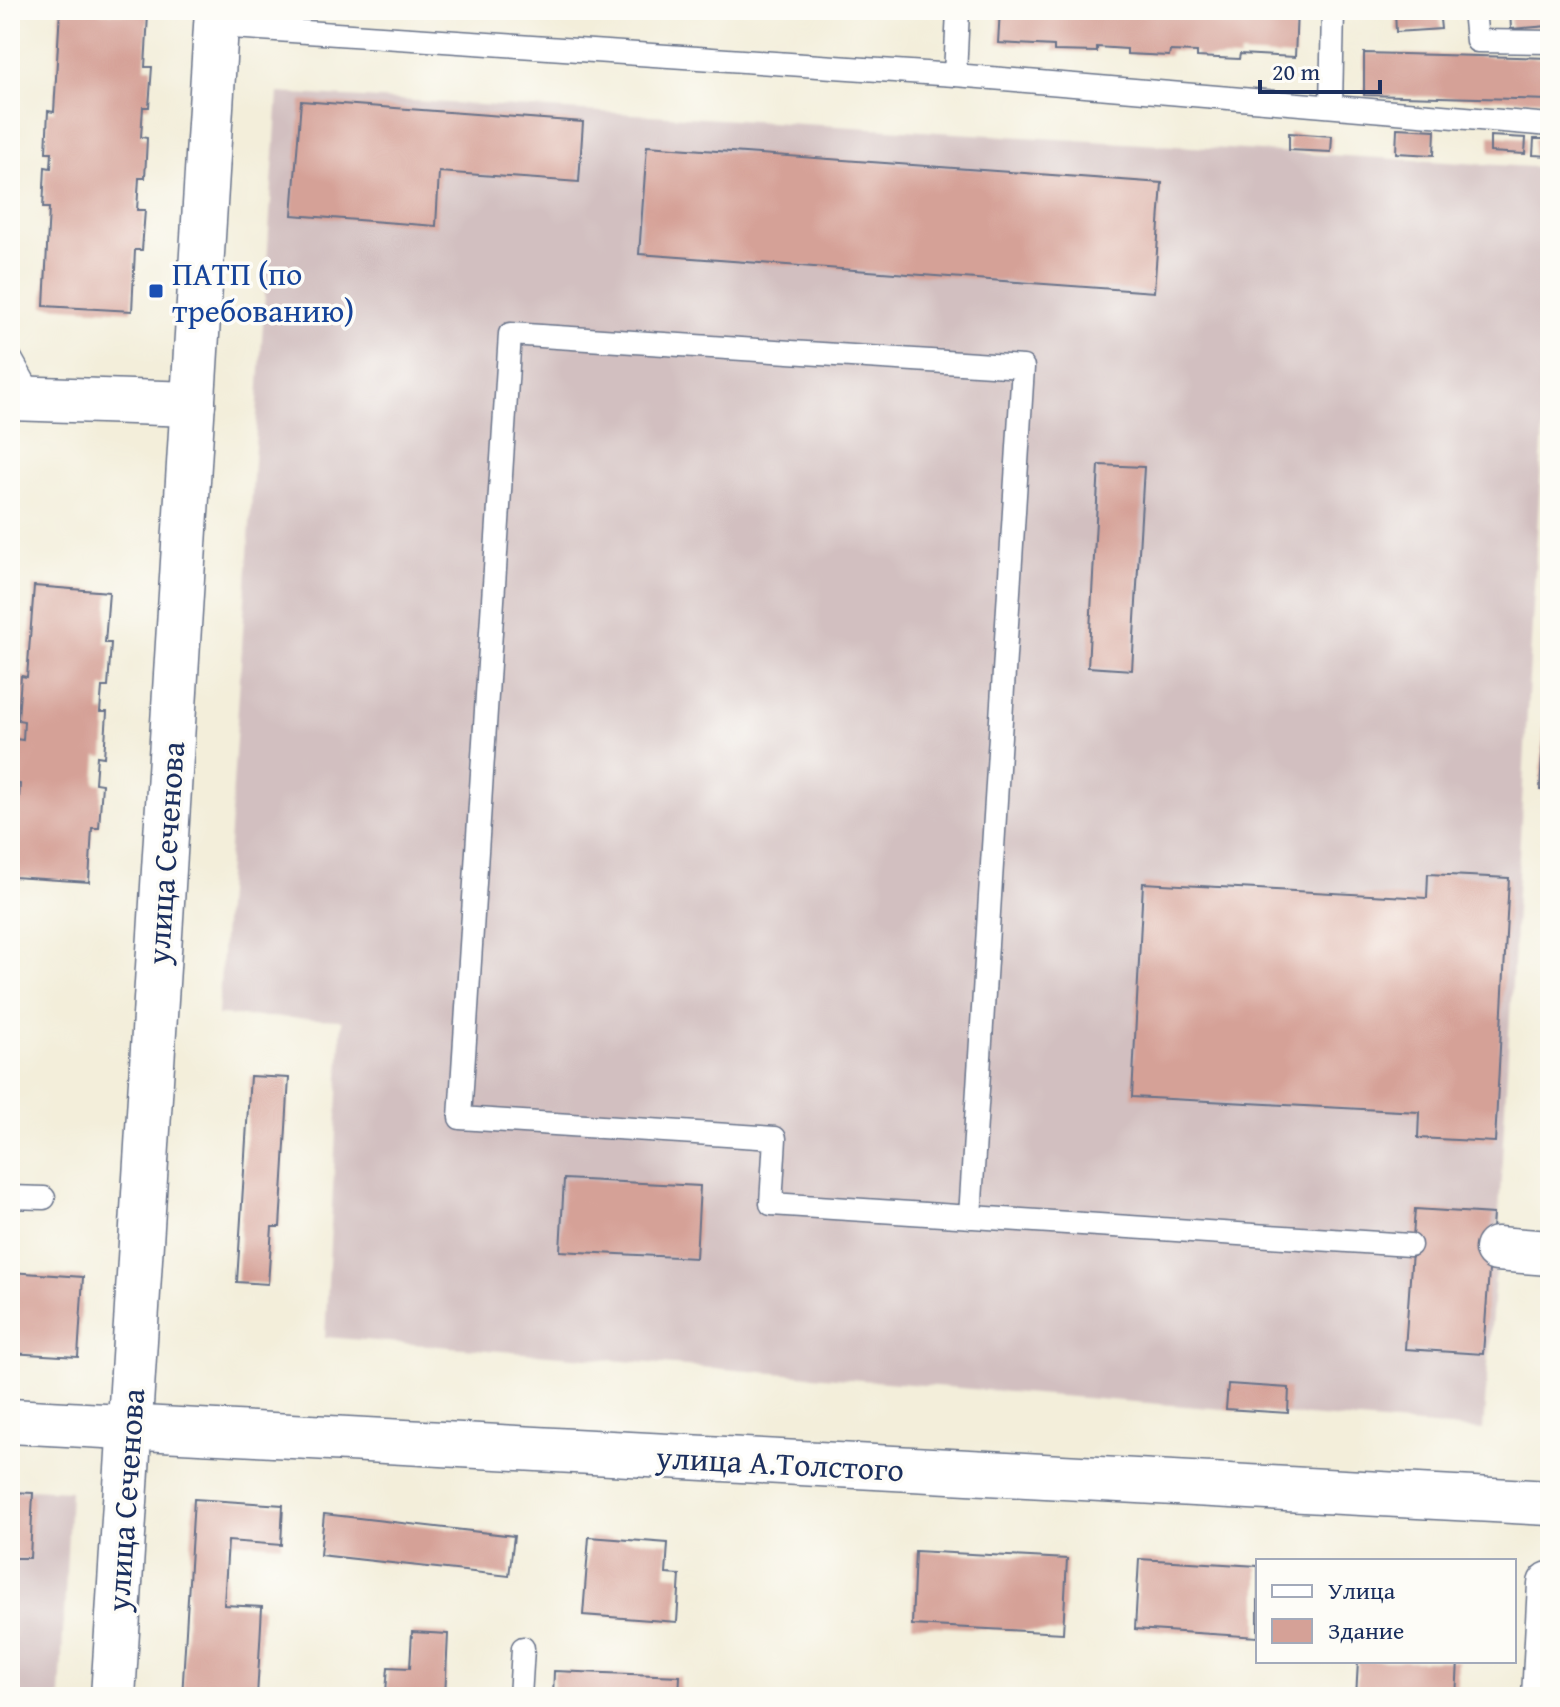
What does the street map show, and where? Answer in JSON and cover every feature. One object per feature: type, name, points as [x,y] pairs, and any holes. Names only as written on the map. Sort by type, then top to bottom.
[{"type":"street","name":"улица Сеченова","points":[[113,1697],[216,18]]},
{"type":"street","points":[[21,398],[193,404]]},
{"type":"street","points":[[1497,1249],[1550,1253]]},
{"type":"street","name":"улица А.Толстого","points":[[10,1421],[1550,1503]]},
{"type":"street","points":[[1544,1697],[1550,1584]]},
{"type":"lane","points":[[955,75],[958,10]]},
{"type":"lane","points":[[1331,106],[1333,10]]},
{"type":"lane","points":[[1474,10],[1477,41],[1550,42]]},
{"type":"lane","points":[[216,18],[1550,125]]},
{"type":"lane","points":[[970,1217],[1023,367],[510,334],[460,1118],[775,1138],[771,1204],[970,1217],[1410,1245]]},
{"type":"lane","points":[[10,357],[21,398]]},
{"type":"lane","points":[[10,1197],[44,1198]]},
{"type":"lane","points":[[520,1697],[523,1648]]},
{"type":"shaded area","points":[[278,93],[1550,168],[1550,302],[1497,1249],[1483,1430],[325,1337],[342,1020],[218,1015]]},
{"type":"shaded area","points":[[10,1488],[70,1491],[60,1697],[10,1697]]},
{"type":"building","points":[[60,10],[148,15],[145,67],[152,67],[149,107],[143,107],[141,137],[147,138],[145,178],[139,178],[137,210],[145,210],[142,250],[135,250],[132,311],[44,306],[49,208],[43,208],[45,167],[51,168],[52,152],[46,152],[48,111],[54,112]]},
{"type":"building","points":[[1000,10],[1297,10],[1295,57],[1240,54],[1239,59],[1197,57],[1197,52],[1170,51],[1169,56],[1127,54],[1127,49],[1097,47],[1097,52],[1054,51],[1054,46],[998,43]]},
{"type":"building","points":[[1395,10],[1439,10],[1441,29],[1396,32]]},
{"type":"building","points":[[1510,10],[1550,10],[1548,26],[1511,29]]},
{"type":"building","points":[[1364,53],[1550,58],[1550,100],[1364,95]]},
{"type":"building","points":[[301,101],[583,122],[579,182],[439,172],[436,226],[292,215]]},
{"type":"building","points":[[1397,128],[1435,130],[1434,155],[1396,153]]},
{"type":"building","points":[[1289,133],[1332,136],[1331,152],[1289,150]]},
{"type":"building","points":[[1490,136],[1526,138],[1525,154],[1490,152]]},
{"type":"building","points":[[1534,139],[1550,139],[1550,156],[1533,155]]},
{"type":"building","points":[[647,146],[1162,183],[1154,292],[639,254]]},
{"type":"building","points":[[1099,465],[1144,467],[1132,670],[1088,667]]},
{"type":"building","points":[[34,586],[109,592],[105,643],[111,643],[108,687],[102,687],[100,712],[107,712],[104,757],[97,756],[95,783],[102,784],[99,828],[92,828],[89,882],[14,877],[20,784],[13,783],[15,739],[23,740],[24,721],[18,720],[21,676],[27,677]]},
{"type":"building","points":[[1548,657],[1550,790],[1540,790]]},
{"type":"building","points":[[1428,874],[1509,878],[1495,1142],[1418,1138],[1419,1112],[1132,1097],[1143,883],[1427,898]]},
{"type":"building","points":[[250,1076],[289,1078],[280,1227],[272,1227],[268,1284],[237,1282]]},
{"type":"building","points":[[564,1179],[700,1186],[696,1258],[560,1251]]},
{"type":"building","points":[[1415,1209],[1493,1214],[1483,1354],[1405,1349]]},
{"type":"building","points":[[10,1272],[83,1277],[78,1357],[10,1353]]},
{"type":"building","points":[[1228,1384],[1289,1388],[1288,1413],[1226,1409]]},
{"type":"building","points":[[10,1492],[33,1493],[30,1558],[10,1558]]},
{"type":"building","points":[[194,1499],[283,1505],[281,1545],[228,1541],[224,1605],[262,1607],[257,1697],[182,1697]]},
{"type":"building","points":[[324,1514],[514,1536],[509,1576],[320,1555]]},
{"type":"building","points":[[589,1537],[668,1543],[666,1574],[680,1575],[677,1622],[583,1615]]},
{"type":"building","points":[[915,1551],[1067,1559],[1063,1633],[912,1625]]},
{"type":"building","points":[[1139,1559],[1256,1566],[1256,1637],[1135,1629]]},
{"type":"building","points":[[412,1632],[448,1634],[445,1697],[409,1697],[409,1693],[386,1692],[388,1667],[410,1668]]},
{"type":"building","points":[[1358,1663],[1458,1663],[1456,1697],[1356,1697]]},
{"type":"building","points":[[554,1671],[680,1676],[679,1697],[553,1697]]},
{"type":"place","name":"ПАТП (по требованию)","points":[[156,291]]}]
